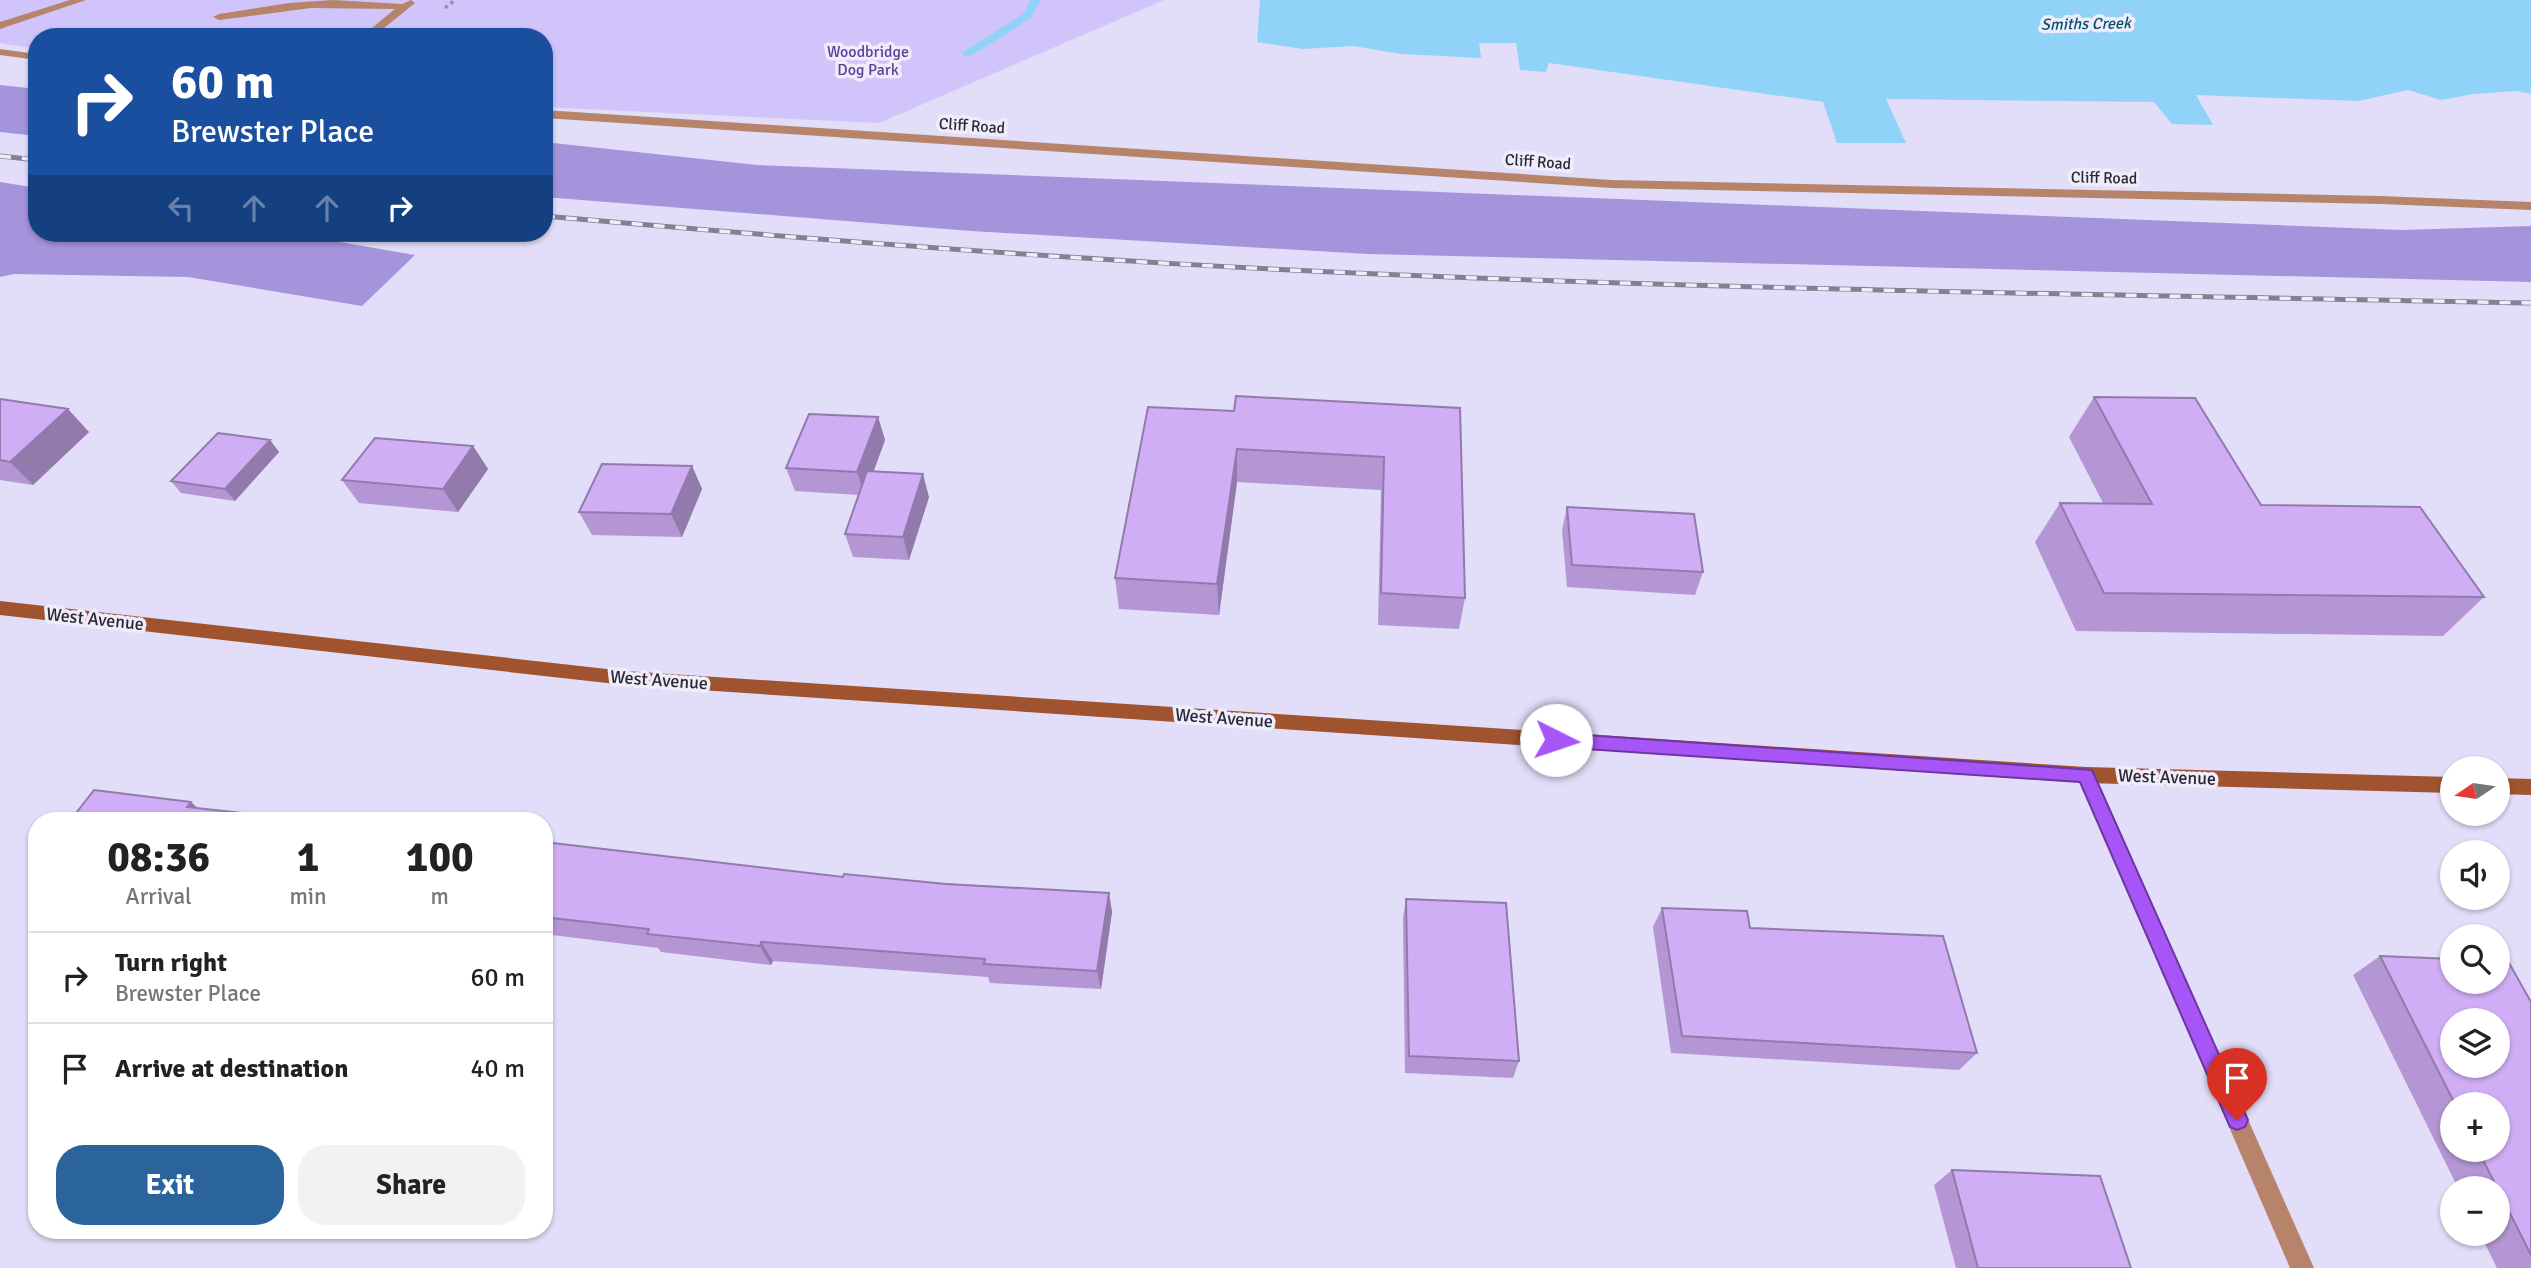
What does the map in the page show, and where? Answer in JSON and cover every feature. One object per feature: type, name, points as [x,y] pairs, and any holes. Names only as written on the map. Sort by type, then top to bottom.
[{"type":"street","points":[[0,26],[81,0]]},
{"type":"street","points":[[219,18],[316,2],[363,0],[409,4]]},
{"type":"street","points":[[378,28],[409,4]]},
{"type":"street","points":[[0,52],[28,56]]},
{"type":"street","name":"Cliff Road","points":[[553,115],[1612,184],[2338,199],[2531,206]]},
{"type":"street","name":"West Avenue","points":[[0,608],[625,678],[2086,775],[2440,785]]},
{"type":"street","points":[[2086,775],[2302,1268]]},
{"type":"street","points":[[2510,786],[2531,787]]},
{"type":"green space","name":"Woodbridge Dog Park","points":[[0,0],[1164,0],[879,123],[553,107],[553,28],[28,28],[28,48],[0,43]]},
{"type":"shaded area","points":[[0,85],[28,88],[28,135],[0,132]]},
{"type":"shaded area","points":[[553,143],[757,165],[2402,230],[2531,226],[2531,282],[1368,254],[971,231],[553,198]]},
{"type":"shaded area","points":[[0,182],[28,187],[28,242],[339,242],[415,255],[362,306],[188,277],[14,274],[0,277]]},
{"type":"water","name":"Smiths Creek","points":[[1260,0],[2531,0],[2531,94],[2517,91],[2441,100],[2408,90],[2358,101],[2196,95],[2213,125],[2172,124],[2154,102],[1886,99],[1906,143],[1837,143],[1823,102],[1549,63],[1546,72],[1520,70],[1516,43],[1479,43],[1481,58],[1401,54],[1353,46],[1303,49],[1257,42]]},
{"type":"building","points":[[1236,396],[1460,408],[1465,598],[1381,593],[1384,457],[1237,449],[1217,584],[1115,578],[1148,407],[1234,411]]},
{"type":"building","points":[[2094,397],[2195,398],[2261,505],[2420,507],[2484,597],[2104,593],[2060,503],[2152,504]]},
{"type":"building","points":[[0,399],[68,409],[10,462],[0,460]]},
{"type":"building","points":[[809,414],[878,417],[857,472],[786,468]]},
{"type":"building","points":[[218,433],[270,440],[225,489],[171,481]]},
{"type":"building","points":[[375,438],[473,446],[443,489],[342,480]]},
{"type":"building","points":[[602,464],[692,466],[671,514],[579,512]]},
{"type":"building","points":[[867,471],[923,474],[903,537],[845,534]]},
{"type":"building","points":[[1567,507],[1694,514],[1703,572],[1572,565]]},
{"type":"building","points":[[94,790],[191,802],[187,807],[233,812],[77,812]]},
{"type":"building","points":[[553,843],[843,877],[844,874],[946,884],[1109,893],[1097,971],[984,964],[985,959],[761,942],[760,946],[647,934],[649,929],[553,918]]},
{"type":"building","points":[[1406,899],[1506,903],[1519,1061],[1409,1056]]},
{"type":"building","points":[[1662,908],[1747,911],[1750,928],[1943,936],[1977,1053],[1682,1036]]},
{"type":"building","points":[[2380,956],[2440,958],[2440,994],[2510,994],[2510,965],[2531,1002],[2531,1255],[2510,1213],[2510,1176],[2491,1176],[2484,1162],[2510,1162],[2510,1092],[2449,1092],[2442,1078],[2510,1078],[2510,1008],[2440,1008],[2440,1074]]},
{"type":"building","points":[[1952,1170],[2100,1176],[2131,1268],[1978,1268]]},
{"type":"waterway","points":[[967,54],[1027,16],[1036,0]]},
{"type":"railway","points":[[0,156],[28,159]]},
{"type":"railway","points":[[553,217],[938,248],[1332,272],[1781,288],[2531,303]]},
{"type":"route","points":[[1556,740],[2086,775],[2237,1120]]}]
